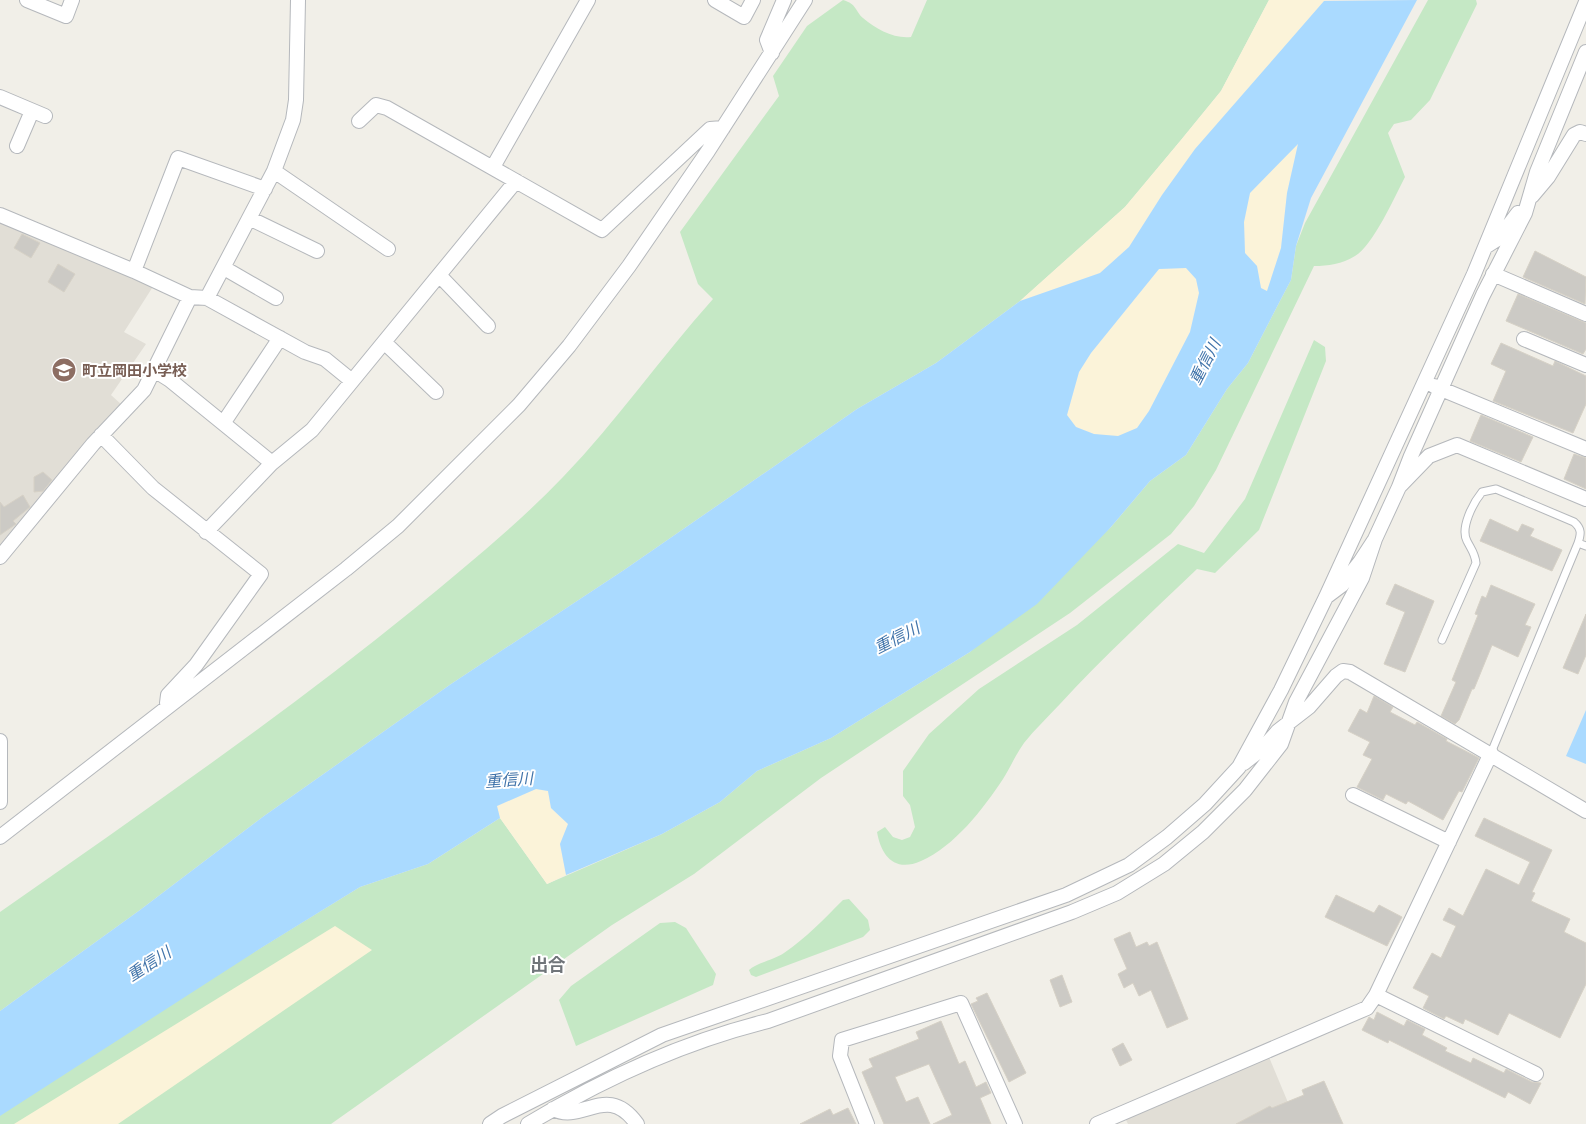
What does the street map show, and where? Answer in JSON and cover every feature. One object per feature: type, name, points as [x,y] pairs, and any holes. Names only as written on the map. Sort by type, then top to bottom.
[{"type":"street","points":[[27,0],[66,16],[72,0]]},
{"type":"street","points":[[207,298],[274,172],[294,120],[298,0]]},
{"type":"street","points":[[492,167],[588,0]]},
{"type":"street","points":[[715,0],[744,17],[753,0]]},
{"type":"street","points":[[772,53],[768,40],[784,0]]},
{"type":"street","points":[[0,837],[398,526],[519,405],[569,346],[629,266],[723,128],[805,0]]},
{"type":"street","points":[[1239,767],[1277,697],[1326,597],[1424,382],[1485,247],[1586,2]]},
{"type":"street","points":[[528,1124],[583,1091],[677,1050],[728,1031],[768,1021],[1072,912],[1117,893],[1164,864],[1203,832],[1246,790],[1281,744],[1296,702],[1362,578],[1375,539],[1399,488],[1411,456],[1493,274],[1519,225],[1530,198],[1537,172],[1586,52]]},
{"type":"street","points":[[0,97],[38,114],[17,146]]},
{"type":"street","points":[[359,121],[376,105],[386,108],[602,230],[710,129],[723,128]]},
{"type":"street","points":[[1485,247],[1499,238],[1548,177],[1574,135],[1580,132],[1586,134]]},
{"type":"street","points":[[134,271],[178,158],[265,189]]},
{"type":"street","points":[[274,172],[388,249]]},
{"type":"street","points":[[206,532],[272,463],[312,430],[516,181]]},
{"type":"street","points":[[0,215],[134,271],[190,297],[207,298],[305,352],[325,359],[352,381]]},
{"type":"street","points":[[251,218],[317,251]]},
{"type":"street","points":[[224,268],[276,298]]},
{"type":"street","points":[[1493,274],[1586,314]]},
{"type":"street","points":[[439,275],[488,326]]},
{"type":"street","points":[[0,557],[101,435],[144,390],[190,297]]},
{"type":"street","points":[[224,422],[280,338]]},
{"type":"street","points":[[1524,339],[1586,365]]},
{"type":"street","points":[[384,342],[436,392]]},
{"type":"street","points":[[154,370],[170,380],[224,422],[272,463]]},
{"type":"street","points":[[1424,382],[1586,449]]},
{"type":"street","points":[[101,435],[153,488],[261,574],[196,665],[168,695],[167,706]]},
{"type":"street","points":[[1399,488],[1429,456],[1458,445],[1586,499]]},
{"type":"street","points":[[1326,597],[1342,585],[1375,539]]},
{"type":"street","points":[[490,1124],[662,1035],[757,1001],[825,980],[1075,891],[1129,865],[1168,837],[1205,804],[1239,767],[1263,748],[1289,722],[1309,707],[1336,676],[1343,672],[1350,672],[1491,753],[1586,811]]},
{"type":"street","points":[[0,741],[0,802]]},
{"type":"street","points":[[1097,1124],[1359,1014],[1367,1008],[1376,995],[1491,753]]},
{"type":"street","points":[[1354,795],[1449,842]]},
{"type":"street","points":[[1376,995],[1536,1074]]},
{"type":"street","points":[[868,1124],[840,1056],[842,1040],[961,1002],[1015,1124]]},
{"type":"street","points":[[554,1108],[570,1115],[603,1104],[614,1106],[632,1116],[637,1124]]},
{"type":"lane","points":[[1442,640],[1476,563],[1475,554],[1466,540],[1465,533],[1466,524],[1482,492],[1496,489],[1574,522],[1580,527],[1581,534],[1578,543],[1491,753]]},
{"type":"lane","points":[[1578,543],[1586,546]]},
{"type":"shaded area","name":"町立岡田小学校","points":[[0,220],[154,285],[124,332],[146,344],[111,395],[122,405],[0,550]]},
{"type":"shaded area","points":[[1269,1057],[1297,1124],[1128,1124],[1125,1118]]},
{"type":"green space","points":[[843,0],[851,4],[863,18],[874,26],[892,35],[911,37],[927,0],[1269,0],[1221,91],[1181,140],[1125,207],[1020,301],[936,363],[857,409],[624,570],[451,684],[264,816],[140,910],[0,1011],[0,912],[210,764],[364,649],[509,529],[563,477],[602,434],[713,299],[698,284],[680,232],[779,96],[773,76],[807,26]]},
{"type":"green space","points":[[1428,0],[1476,0],[1477,4],[1430,100],[1411,120],[1394,124],[1388,133],[1405,177],[1383,220],[1362,251],[1340,263],[1314,266],[1216,470],[1194,506],[1171,534],[1070,613],[821,778],[694,874],[612,925],[331,1124],[0,1124],[0,1114],[60,1071],[360,887],[428,864],[500,818],[547,884],[662,834],[720,802],[757,771],[831,738],[970,652],[1111,527],[1150,481],[1186,455],[1227,389],[1248,363],[1291,280],[1296,246],[1305,223]]},
{"type":"green space","points":[[1314,340],[1325,347],[1326,361],[1259,530],[1215,573],[1197,569],[1093,669],[1028,738],[987,802],[957,836],[921,861],[903,865],[890,860],[882,848],[877,832],[885,827],[893,837],[902,840],[910,837],[915,827],[910,805],[903,796],[903,771],[929,734],[979,689],[1077,625],[1178,544],[1204,553],[1245,499]]},
{"type":"green space","points":[[849,899],[868,920],[870,930],[863,937],[756,977],[751,975],[749,970],[784,953],[807,935],[843,900]]},
{"type":"green space","points":[[675,922],[686,928],[716,974],[713,985],[576,1046],[559,1000],[571,986],[660,923]]},
{"type":"sand","points":[[1269,0],[1325,0],[1196,149],[1162,195],[1129,247],[1100,273],[1020,301],[1125,207],[1181,140],[1221,91]]},
{"type":"sand","points":[[1298,143],[1287,193],[1281,248],[1267,292],[1261,288],[1257,266],[1245,253],[1244,222],[1250,193]]},
{"type":"sand","points":[[1186,268],[1196,279],[1199,293],[1190,332],[1149,411],[1137,428],[1118,437],[1094,434],[1076,427],[1067,415],[1079,372],[1091,353],[1159,269]]},
{"type":"sand","points":[[536,789],[548,791],[551,808],[568,824],[560,844],[566,875],[547,884],[500,818],[497,806]]},
{"type":"sand","points":[[335,926],[372,950],[118,1124],[14,1124]]},
{"type":"water","name":"重信川","points":[[1417,0],[1311,198],[1296,246],[1291,280],[1248,363],[1227,389],[1186,455],[1150,481],[1111,527],[1037,604],[970,652],[831,738],[757,771],[720,802],[662,834],[566,875],[560,844],[568,824],[551,808],[548,791],[536,789],[497,806],[500,818],[428,864],[360,887],[261,948],[0,1116],[0,1011],[140,910],[264,816],[451,684],[624,570],[857,409],[936,363],[1020,301],[1100,273],[1129,247],[1162,195],[1195,149],[1324,1]],"holes":[[[1298,144],[1287,193],[1281,248],[1267,291],[1261,288],[1257,266],[1245,253],[1244,222],[1250,193]],[[1186,268],[1196,279],[1199,293],[1190,332],[1149,411],[1137,428],[1118,436],[1094,434],[1076,427],[1067,415],[1079,372],[1091,353],[1159,269]]]},
{"type":"water","points":[[1586,710],[1586,764],[1566,756]]},
{"type":"building","points":[[22,234],[40,243],[31,258],[14,248]]},
{"type":"building","points":[[1535,251],[1586,277],[1585,304],[1523,277]]},
{"type":"building","points":[[58,264],[75,274],[64,292],[48,282]]},
{"type":"building","points":[[1518,294],[1586,323],[1586,349],[1583,354],[1506,321]]},
{"type":"building","points":[[1501,343],[1553,366],[1555,361],[1586,376],[1586,404],[1573,433],[1493,401],[1506,371],[1491,364]]},
{"type":"building","points":[[1481,415],[1533,437],[1521,462],[1470,441]]},
{"type":"building","points":[[1574,454],[1586,458],[1586,489],[1564,479]]},
{"type":"building","points":[[43,472],[52,480],[43,491],[34,492],[34,477]]},
{"type":"building","points":[[23,495],[30,507],[13,521],[16,524],[0,535],[0,502],[4,507]]},
{"type":"building","points":[[1490,519],[1518,532],[1522,524],[1534,529],[1530,536],[1562,550],[1552,571],[1480,541]]},
{"type":"building","points":[[1395,584],[1434,601],[1405,672],[1384,664],[1405,612],[1386,604]]},
{"type":"building","points":[[1491,585],[1535,604],[1525,625],[1531,627],[1518,657],[1492,645],[1474,689],[1472,689],[1459,720],[1455,724],[1441,716],[1456,682],[1452,680],[1478,615],[1475,614],[1482,596],[1486,598]]},
{"type":"building","points":[[1586,614],[1586,655],[1578,674],[1563,668]]},
{"type":"building","points":[[1374,696],[1393,707],[1390,712],[1415,725],[1417,722],[1447,739],[1446,741],[1479,758],[1462,792],[1459,791],[1443,820],[1408,801],[1406,804],[1386,794],[1383,800],[1357,787],[1372,759],[1363,755],[1370,742],[1348,731],[1360,709],[1367,713]]},
{"type":"building","points":[[1484,818],[1552,850],[1532,892],[1535,893],[1531,901],[1570,919],[1564,932],[1586,943],[1586,984],[1560,1038],[1509,1013],[1498,1035],[1465,1019],[1463,1024],[1446,1016],[1444,1019],[1423,1008],[1429,996],[1413,988],[1432,953],[1441,958],[1456,926],[1443,920],[1449,908],[1463,916],[1486,869],[1519,885],[1530,862],[1475,836]]},
{"type":"building","points":[[1336,895],[1374,913],[1379,905],[1402,917],[1387,946],[1325,917]]},
{"type":"building","points":[[1130,932],[1136,947],[1147,942],[1149,946],[1157,942],[1188,1019],[1167,1028],[1151,990],[1139,996],[1133,983],[1124,988],[1118,974],[1127,969],[1114,939]]},
{"type":"building","points":[[1062,975],[1072,1002],[1060,1007],[1050,980]]},
{"type":"building","points":[[987,993],[1026,1073],[1009,1082],[971,1004],[978,1001],[976,998]]},
{"type":"building","points":[[1377,1012],[1404,1026],[1407,1020],[1425,1029],[1422,1035],[1447,1048],[1445,1051],[1471,1063],[1473,1058],[1504,1073],[1506,1069],[1532,1082],[1541,1083],[1530,1104],[1508,1092],[1505,1098],[1389,1040],[1388,1043],[1362,1030],[1369,1017],[1374,1020]]},
{"type":"building","points":[[941,1021],[959,1064],[965,1061],[976,1087],[986,1082],[991,1093],[980,1098],[991,1124],[933,1124],[952,1115],[929,1064],[895,1077],[906,1102],[918,1097],[930,1124],[884,1124],[862,1072],[873,1067],[869,1059],[919,1039],[916,1032]]},
{"type":"building","points":[[1123,1043],[1132,1060],[1120,1066],[1112,1049]]},
{"type":"building","points":[[1324,1081],[1343,1124],[1236,1124],[1270,1106],[1272,1108],[1304,1095],[1302,1090]]},
{"type":"building","points":[[848,1108],[856,1124],[800,1124],[830,1109],[833,1115]]},
{"type":"place","name":"町立岡田小学校","points":[[64,370]]},
{"type":"district","name":"出合","points":[[548,965]]}]
